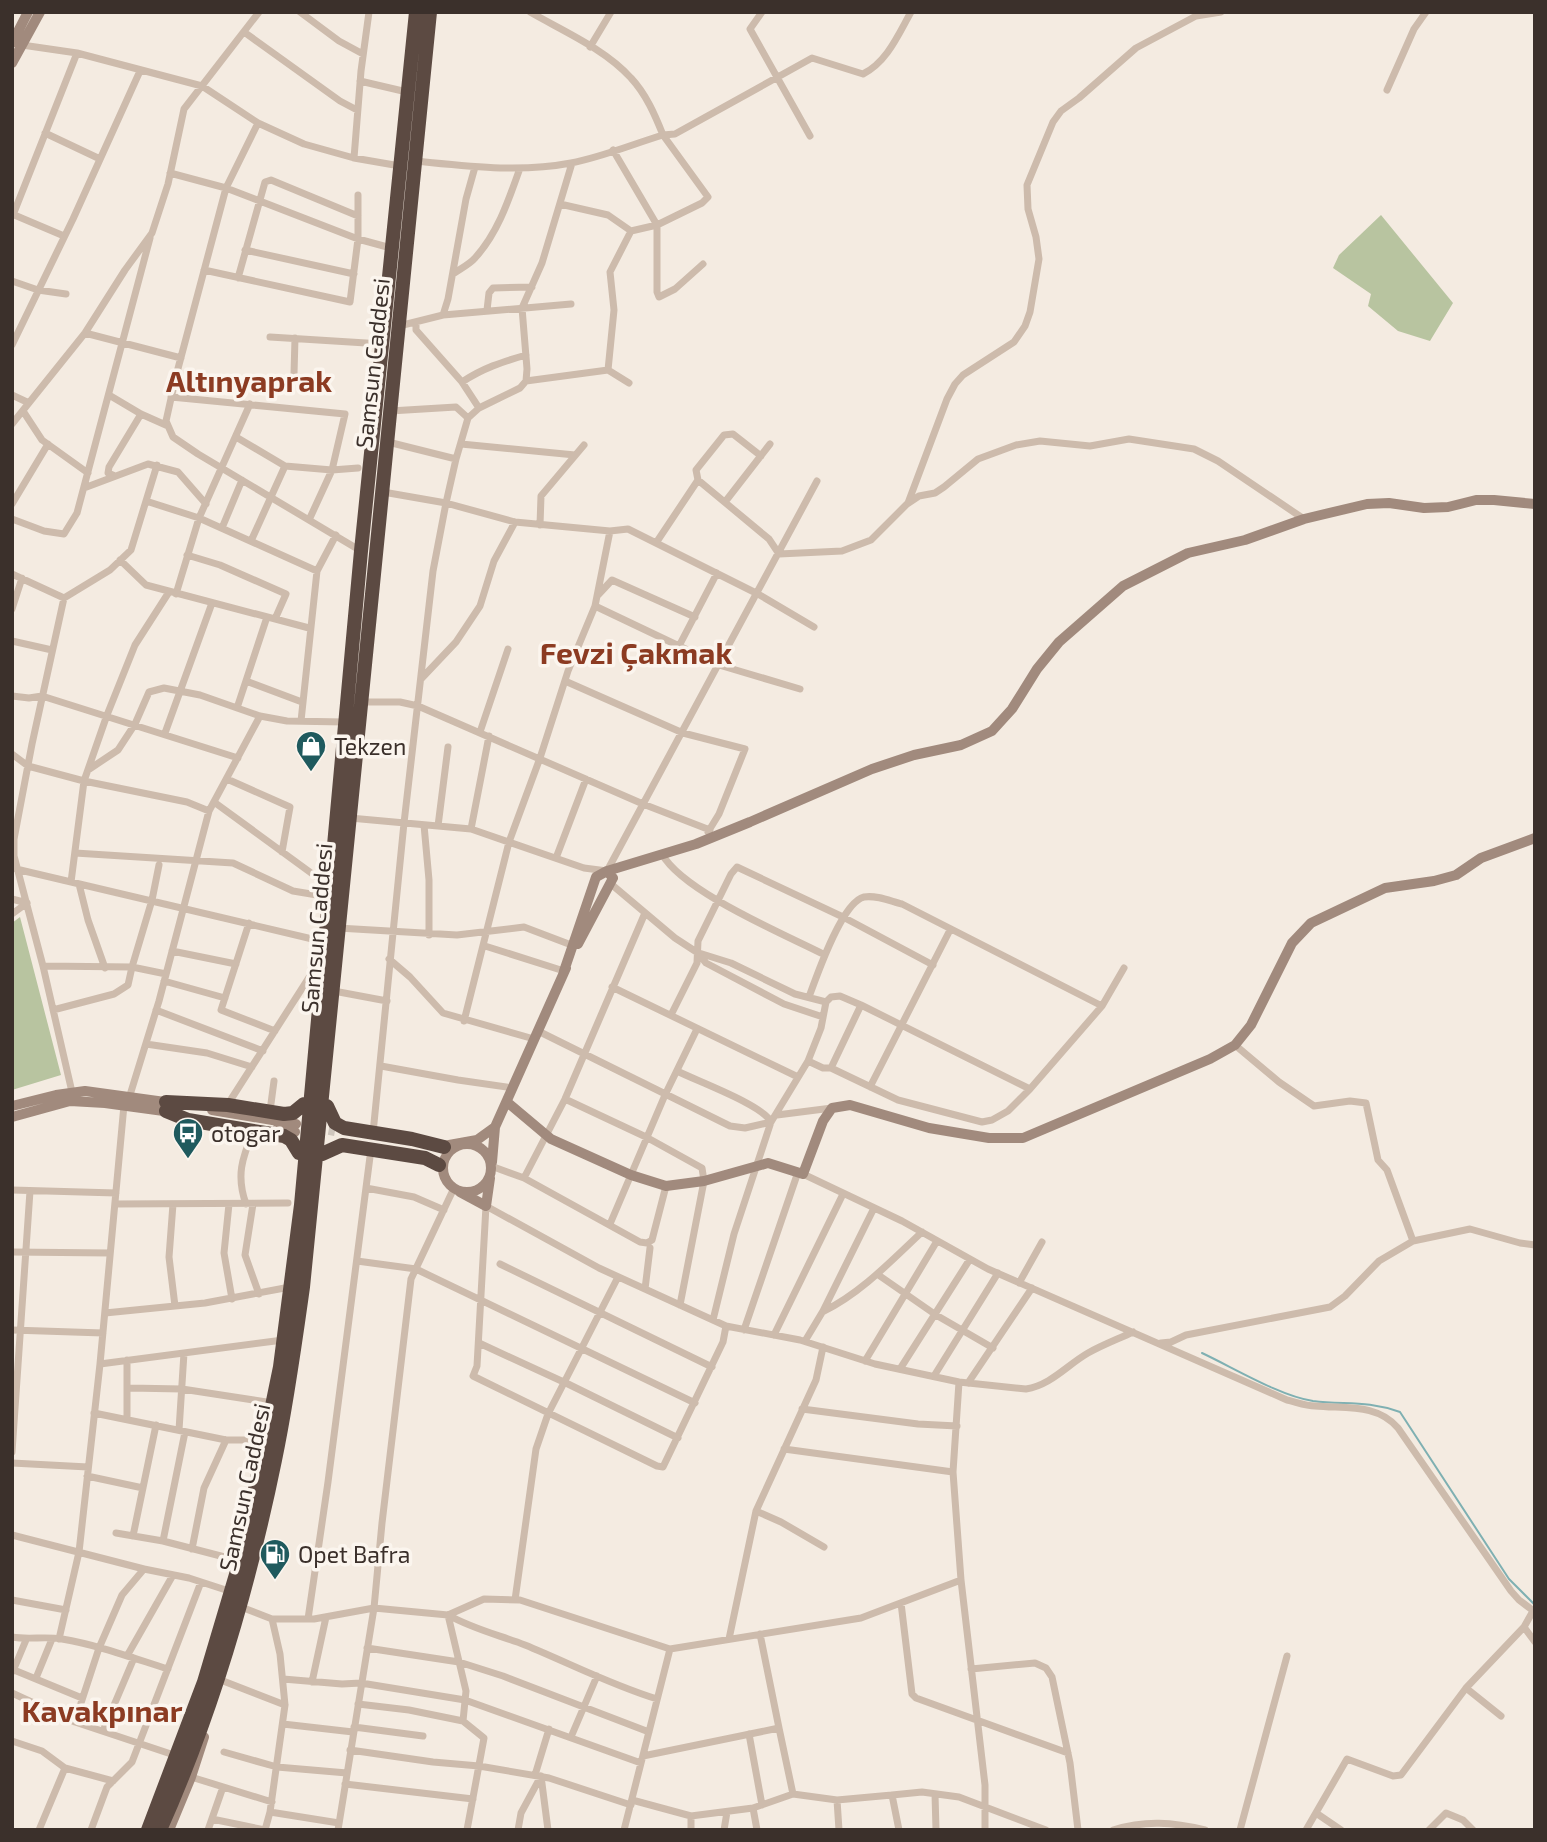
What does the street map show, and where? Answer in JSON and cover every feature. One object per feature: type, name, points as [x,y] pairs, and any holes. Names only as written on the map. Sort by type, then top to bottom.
[{"type":"highway","name":"Samsun Caddesi","points":[[160,1830],[184,1775],[241,1607],[276,1458],[297,1287],[330,963],[338,928],[387,442],[398,326],[407,163],[407,92],[416,12]]},
{"type":"highway","name":"Samsun Caddesi","points":[[330,963],[326,943],[329,882],[391,248],[430,12]]},
{"type":"highway","points":[[330,963],[339,992],[311,1268],[297,1287],[287,1276],[316,985],[330,963]]},
{"type":"highway","points":[[166,1106],[228,1105],[293,1113],[304,1104]]},
{"type":"highway","points":[[166,1106],[188,1120],[284,1136],[296,1145],[299,1153]]},
{"type":"highway","points":[[327,1106],[335,1123],[344,1128],[444,1147]]},
{"type":"highway","points":[[322,1154],[342,1145],[425,1158],[441,1170]]},
{"type":"highway","name":"Samsun Caddesi","points":[[148,1830],[193,1712],[232,1592],[297,1287]]},
{"type":"street","points":[[12,63],[28,12]]},
{"type":"street","points":[[17,44],[40,12]]},
{"type":"street","points":[[12,519],[44,531],[64,534],[77,513],[170,173],[184,109],[259,12]]},
{"type":"street","points":[[300,12],[339,41],[363,54]]},
{"type":"street","points":[[354,158],[369,12]]},
{"type":"street","points":[[530,12],[590,47],[631,77],[652,108],[663,135],[708,197],[657,225],[631,231],[608,215],[560,204]]},
{"type":"street","points":[[590,47],[611,12]]},
{"type":"street","points":[[762,12],[750,29],[810,136]]},
{"type":"street","points":[[17,44],[77,53],[202,86],[258,123],[304,144],[354,158],[520,168],[572,163],[663,135],[675,134],[812,58],[863,74],[878,63],[890,49],[911,12]]},
{"type":"street","points":[[907,504],[955,384],[963,375],[1014,342],[1025,326],[1039,259],[1028,209],[1027,185],[1053,122],[1061,111],[1136,48],[1194,14],[1221,12]]},
{"type":"street","points":[[1387,90],[1414,29],[1426,12]]},
{"type":"street","points":[[244,32],[340,101],[358,110]]},
{"type":"street","points":[[64,236],[13,214],[77,53]]},
{"type":"street","points":[[12,345],[140,71]]},
{"type":"street","points":[[360,81],[407,92]]},
{"type":"street","points":[[258,123],[226,188],[166,421],[173,437],[361,551]]},
{"type":"street","points":[[45,133],[100,159]]},
{"type":"street","points":[[613,150],[657,225],[659,297],[675,289],[703,264]]},
{"type":"street","points":[[526,381],[522,308],[542,263],[572,163]]},
{"type":"street","points":[[443,315],[475,167]]},
{"type":"street","points":[[453,274],[475,259],[493,232],[505,211],[520,168]]},
{"type":"street","points":[[170,173],[226,188],[358,239],[391,248]]},
{"type":"street","points":[[238,278],[265,181],[271,180],[358,216]]},
{"type":"street","points":[[204,270],[350,302],[358,239],[358,195]]},
{"type":"street","points":[[608,370],[614,310],[610,272],[631,231]]},
{"type":"street","points":[[12,425],[85,333],[152,233]]},
{"type":"street","points":[[245,250],[354,274]]},
{"type":"street","points":[[12,281],[38,290],[66,294]]},
{"type":"street","points":[[487,310],[489,293],[493,288],[532,287]]},
{"type":"street","points":[[398,326],[443,315],[571,304]]},
{"type":"street","points":[[416,321],[416,330],[463,382],[479,408]]},
{"type":"street","points":[[85,333],[122,345],[181,358]]},
{"type":"street","points":[[270,337],[382,344]]},
{"type":"street","points":[[294,374],[295,338]]},
{"type":"street","points":[[463,382],[479,370],[526,355]]},
{"type":"street","points":[[373,1133],[382,1066],[389,960],[433,572],[456,459],[468,418],[479,408],[520,388],[526,381],[608,370],[629,383]]},
{"type":"street","points":[[109,395],[141,414],[169,426]]},
{"type":"street","points":[[12,396],[29,403]]},
{"type":"street","points":[[171,397],[345,414],[332,470],[309,520]]},
{"type":"street","points":[[104,968],[75,883],[75,853],[84,781],[135,645],[172,593],[199,518],[250,404]]},
{"type":"street","points":[[390,411],[456,407],[468,418]]},
{"type":"street","points":[[23,411],[42,440],[88,473]]},
{"type":"street","points":[[116,476],[108,473],[109,467],[141,414]]},
{"type":"street","points":[[761,456],[733,434],[724,435],[696,470],[698,480],[769,538],[779,554]]},
{"type":"street","points":[[236,437],[285,466],[332,470],[358,468]]},
{"type":"street","points":[[779,554],[842,551],[871,540],[907,504],[919,496],[935,493],[978,460],[1016,445],[1040,441],[1090,446],[1129,439],[1194,449],[1218,461],[1304,519]]},
{"type":"street","points":[[387,442],[456,459]]},
{"type":"street","points":[[12,504],[48,444]]},
{"type":"street","points":[[461,444],[575,455]]},
{"type":"street","points":[[540,525],[541,496],[584,444]]},
{"type":"street","points":[[725,502],[770,444]]},
{"type":"street","points":[[84,488],[148,464],[178,472],[206,504]]},
{"type":"street","points":[[72,1092],[43,966],[15,868],[13,839],[64,598],[110,570],[131,550],[157,466]]},
{"type":"street","points":[[251,541],[285,466]]},
{"type":"street","points":[[222,528],[242,480]]},
{"type":"street","points":[[656,543],[698,480]]},
{"type":"street","points":[[607,871],[817,481]]},
{"type":"street","points":[[382,492],[446,503],[515,522],[610,531],[628,529],[758,594],[814,627]]},
{"type":"street","points":[[726,1326],[723,1342],[712,1367],[663,1467],[473,1376],[477,1366],[486,1206],[495,1127],[574,947],[596,877],[607,871],[702,841],[872,769],[915,755],[961,745],[992,732],[1012,709],[1037,669],[1059,642],[1123,586],[1188,553],[1245,540],[1304,519],[1367,505],[1389,503],[1424,508],[1448,507],[1476,500],[1535,504]]},
{"type":"street","points":[[146,501],[199,518],[317,571]]},
{"type":"street","points":[[421,679],[456,642],[480,606],[494,561],[515,522]]},
{"type":"street","points":[[464,1021],[489,932],[509,842],[565,681],[595,606],[610,531]]},
{"type":"street","points":[[301,721],[317,571],[336,535]]},
{"type":"street","points":[[187,555],[220,565],[286,594],[271,618],[237,708]]},
{"type":"street","points":[[121,560],[146,585],[309,628]]},
{"type":"street","points":[[679,646],[717,573]]},
{"type":"street","points":[[12,574],[64,598]]},
{"type":"street","points":[[12,609],[22,578]]},
{"type":"street","points":[[597,596],[612,580],[695,617]]},
{"type":"street","points":[[165,733],[212,603]]},
{"type":"street","points":[[595,606],[719,665],[800,689]]},
{"type":"street","points":[[12,641],[52,650]]},
{"type":"street","points":[[480,732],[508,649]]},
{"type":"street","points":[[246,681],[302,702]]},
{"type":"street","points":[[565,681],[683,733],[745,749],[710,830],[702,841]]},
{"type":"street","points":[[88,770],[118,750],[135,724],[149,692],[164,688],[200,695],[260,716],[301,721],[345,722]]},
{"type":"street","points":[[12,696],[42,696],[238,758]]},
{"type":"street","points":[[361,702],[400,702],[418,706],[643,804],[710,830]]},
{"type":"street","points":[[36,1678],[66,1610],[79,1552],[127,1100],[156,1010],[209,811],[260,716]]},
{"type":"street","points":[[471,829],[489,736]]},
{"type":"street","points":[[438,826],[448,747]]},
{"type":"street","points":[[12,754],[28,766],[84,781],[187,802],[209,811]]},
{"type":"street","points":[[226,779],[290,807],[282,852]]},
{"type":"street","points":[[556,858],[586,779]]},
{"type":"street","points":[[214,802],[318,878],[329,882]]},
{"type":"street","points":[[349,818],[471,829],[584,868],[607,871],[613,878],[611,884],[574,947]]},
{"type":"street","points":[[425,825],[429,934]]},
{"type":"street","points":[[777,1115],[850,1105],[929,1128],[989,1138],[1023,1138],[1210,1059],[1235,1045],[1251,1025],[1292,943],[1311,923],[1385,888],[1456,875],[1481,858],[1535,838]]},
{"type":"street","points":[[75,853],[233,863],[293,891],[329,897]]},
{"type":"street","points":[[662,854],[686,880],[718,901],[825,955]]},
{"type":"street","points":[[53,1010],[114,994],[128,985],[159,865]]},
{"type":"street","points":[[671,1015],[697,963],[698,941],[737,867],[844,917],[933,965]]},
{"type":"street","points":[[15,868],[326,943]]},
{"type":"street","points":[[611,884],[706,962],[784,1003],[823,1017]]},
{"type":"street","points":[[809,997],[825,955],[852,902],[863,897],[876,897],[902,904],[1102,1006]]},
{"type":"street","points":[[12,899],[27,904]]},
{"type":"street","points":[[12,915],[27,904]]},
{"type":"street","points":[[524,1178],[565,1099],[645,914]]},
{"type":"street","points":[[249,923],[221,1010],[275,1031]]},
{"type":"street","points":[[338,928],[457,936],[524,927],[574,947]]},
{"type":"street","points":[[870,1087],[950,930]]},
{"type":"street","points":[[485,946],[564,971]]},
{"type":"street","points":[[172,951],[236,964]]},
{"type":"street","points":[[698,953],[731,963],[795,994],[826,1002]]},
{"type":"street","points":[[389,960],[410,977],[443,1013],[464,1021],[536,1035],[585,1053],[730,1126],[745,1128],[771,1122]]},
{"type":"street","points":[[228,1105],[317,965],[330,963]]},
{"type":"street","points":[[43,966],[132,967],[225,998]]},
{"type":"street","points":[[808,1060],[898,1100],[982,1122],[992,1120],[1008,1111],[1030,1089],[1102,1006],[1124,968]]},
{"type":"street","points":[[612,987],[797,1077]]},
{"type":"street","points":[[339,992],[387,1001]]},
{"type":"street","points":[[713,1320],[734,1234],[771,1122],[808,1060],[821,1028],[826,1002],[831,996],[840,996],[861,1005],[1030,1089]]},
{"type":"street","points":[[831,1068],[861,1005]]},
{"type":"street","points":[[156,1010],[263,1051]]},
{"type":"street","points":[[610,1224],[665,1095],[697,1029]]},
{"type":"street","points":[[146,1044],[207,1053],[252,1067]]},
{"type":"street","points":[[1235,1045],[1279,1082],[1314,1106],[1350,1101],[1366,1103],[1378,1160],[1387,1170],[1413,1241]]},
{"type":"street","points":[[382,1066],[513,1087]]},
{"type":"street","points":[[677,1071],[754,1107],[768,1115],[771,1122]]},
{"type":"street","points":[[270,1112],[274,1082]]},
{"type":"street","points":[[12,1106],[85,1091],[295,1128]]},
{"type":"street","points":[[565,1099],[702,1168],[704,1181],[680,1305]]},
{"type":"street","points":[[12,1116],[70,1101],[127,1100]]},
{"type":"street","points":[[507,1102],[547,1136],[631,1175],[666,1186],[704,1181],[758,1164],[774,1164],[800,1173],[1019,1283],[1287,1400],[1312,1406],[1367,1409],[1389,1418],[1511,1591],[1534,1611],[1524,1627],[1466,1688],[1401,1775],[1393,1776],[1347,1759],[1306,1830]]},
{"type":"street","points":[[744,1329],[800,1173],[823,1121],[832,1108]]},
{"type":"street","points":[[495,1127],[477,1140],[444,1147],[335,1135],[426,1154],[454,1188],[618,1277],[726,1326],[805,1341],[865,1361],[959,1382],[1026,1389],[1046,1383],[1088,1353],[1133,1332]]},
{"type":"street","points":[[254,1131],[245,1151],[239,1185],[249,1204],[246,1255],[259,1294]]},
{"type":"street","points":[[441,1170],[448,1153],[461,1144],[477,1145],[483,1150],[491,1163],[484,1185],[477,1190],[461,1191],[454,1188]]},
{"type":"street","points":[[308,1619],[371,1149]]},
{"type":"street","points":[[491,1168],[524,1178],[640,1242],[647,1243],[652,1240],[666,1186]]},
{"type":"street","points":[[366,1188],[414,1197],[444,1210]]},
{"type":"street","points":[[270,1812],[339,1826],[374,1608],[411,1279],[454,1188]]},
{"type":"street","points":[[12,1190],[116,1193]]},
{"type":"street","points":[[12,1452],[16,1355],[22,1332],[30,1191]]},
{"type":"street","points":[[774,1335],[843,1194]]},
{"type":"street","points":[[115,1204],[288,1203]]},
{"type":"street","points":[[173,1204],[169,1257],[175,1306]]},
{"type":"street","points":[[229,1204],[224,1253],[232,1299]]},
{"type":"street","points":[[805,1341],[823,1311],[874,1208]]},
{"type":"street","points":[[1159,1343],[1171,1342],[1186,1335],[1330,1307],[1345,1296],[1379,1261],[1413,1241],[1470,1229],[1520,1243],[1535,1244]]},
{"type":"street","points":[[823,1311],[837,1304],[877,1274],[922,1232]]},
{"type":"street","points":[[865,1361],[937,1241]]},
{"type":"street","points":[[1019,1283],[1042,1242]]},
{"type":"street","points":[[645,1289],[650,1248]]},
{"type":"street","points":[[12,1252],[110,1253]]},
{"type":"street","points":[[900,1369],[970,1259]]},
{"type":"street","points":[[357,1261],[416,1269],[695,1403]]},
{"type":"street","points":[[500,1264],[712,1367]]},
{"type":"street","points":[[934,1376],[998,1273]]},
{"type":"street","points":[[877,1274],[993,1348]]},
{"type":"street","points":[[515,1600],[536,1449],[548,1414],[618,1277]]},
{"type":"street","points":[[105,1313],[232,1299],[297,1287]]},
{"type":"street","points":[[968,1383],[1032,1288]]},
{"type":"street","points":[[12,1331],[103,1333]]},
{"type":"street","points":[[100,1364],[284,1340]]},
{"type":"street","points":[[479,1343],[678,1438]]},
{"type":"street","points":[[729,1639],[755,1511],[816,1380],[823,1347]]},
{"type":"street","points":[[163,1541],[182,1431],[184,1353]]},
{"type":"street","points":[[127,1360],[127,1419]]},
{"type":"street","points":[[959,1382],[953,1472],[961,1580],[986,1806],[985,1830]]},
{"type":"street","points":[[129,1388],[182,1389],[274,1403]]},
{"type":"street","points":[[802,1409],[918,1424],[957,1426]]},
{"type":"street","points":[[94,1413],[226,1440],[250,1440]]},
{"type":"street","points":[[134,1536],[156,1426]]},
{"type":"street","points":[[192,1549],[204,1488],[226,1440]]},
{"type":"street","points":[[784,1449],[953,1472]]},
{"type":"street","points":[[12,1463],[88,1467]]},
{"type":"street","points":[[87,1476],[143,1488]]},
{"type":"street","points":[[755,1511],[781,1522],[824,1547]]},
{"type":"street","points":[[116,1533],[163,1541],[240,1561]]},
{"type":"street","points":[[12,1535],[232,1592]]},
{"type":"street","points":[[26,1640],[13,1672],[36,1678],[81,1701],[99,1648],[122,1595],[144,1569]]},
{"type":"street","points":[[103,1731],[130,1657],[173,1575]]},
{"type":"street","points":[[448,1615],[484,1599],[515,1600],[670,1648],[861,1618],[961,1580]]},
{"type":"street","points":[[91,1830],[107,1787],[132,1762],[201,1582]]},
{"type":"street","points":[[12,1600],[66,1610]]},
{"type":"street","points":[[901,1604],[912,1694],[916,1698],[1068,1753]]},
{"type":"street","points":[[241,1607],[272,1619],[308,1619],[374,1608],[448,1615],[466,1625],[524,1645],[657,1699]]},
{"type":"street","points":[[448,1615],[466,1691],[463,1721]]},
{"type":"street","points":[[312,1682],[326,1617]]},
{"type":"street","points":[[212,1819],[265,1830],[272,1802],[285,1705],[272,1619]]},
{"type":"street","points":[[1524,1627],[1535,1642]]},
{"type":"street","points":[[761,1634],[793,1794]]},
{"type":"street","points":[[12,1637],[26,1640],[55,1639],[99,1648],[168,1670]]},
{"type":"street","points":[[367,1648],[459,1662],[649,1732]]},
{"type":"street","points":[[624,1830],[670,1648]]},
{"type":"street","points":[[1240,1830],[1287,1656]]},
{"type":"street","points":[[971,1669],[1035,1662],[1046,1668],[1052,1677],[1068,1753],[1079,1830]]},
{"type":"street","points":[[570,1737],[597,1676]]},
{"type":"street","points":[[218,1679],[285,1705]]},
{"type":"street","points":[[283,1679],[342,1685],[361,1683],[465,1700],[642,1760],[779,1728]]},
{"type":"street","points":[[1466,1688],[1501,1716]]},
{"type":"street","points":[[12,1692],[75,1722],[175,1756],[142,1830]]},
{"type":"street","points":[[169,1830],[202,1745],[212,1696]]},
{"type":"street","points":[[358,1704],[409,1710],[463,1721],[484,1738],[467,1830]]},
{"type":"street","points":[[283,1724],[423,1737]]},
{"type":"street","points":[[519,1830],[521,1813],[538,1776],[548,1729]]},
{"type":"street","points":[[749,1734],[762,1805]]},
{"type":"street","points":[[12,1741],[42,1751],[65,1768],[113,1781]]},
{"type":"street","points":[[351,1749],[538,1776],[631,1803],[691,1816],[753,1808],[793,1794],[837,1800],[935,1794],[959,1797],[1040,1829]]},
{"type":"street","points":[[224,1752],[276,1767],[347,1773]]},
{"type":"street","points":[[39,1830],[65,1768]]},
{"type":"street","points":[[538,1776],[548,1830]]},
{"type":"street","points":[[191,1777],[272,1802]]},
{"type":"street","points":[[345,1784],[473,1799]]},
{"type":"street","points":[[208,1830],[223,1787]]},
{"type":"street","points":[[935,1794],[936,1830]]},
{"type":"street","points":[[892,1795],[898,1830]]},
{"type":"street","points":[[837,1800],[839,1830]]},
{"type":"street","points":[[753,1808],[757,1830]]},
{"type":"street","points":[[724,1830],[727,1812]]},
{"type":"street","points":[[1316,1813],[1341,1830]]},
{"type":"street","points":[[1429,1830],[1446,1813],[1463,1820],[1473,1830]]},
{"type":"street","points":[[691,1816],[691,1830]]},
{"type":"street","points":[[1113,1830],[1133,1823],[1152,1821],[1205,1830]]},
{"type":"green space","points":[[1381,215],[1453,303],[1430,341],[1398,331],[1368,306],[1371,294],[1333,268],[1339,255]]},
{"type":"green space","points":[[20,917],[61,1075],[12,1090],[12,923]]},
{"type":"waterway","points":[[1202,1353],[1272,1388],[1300,1398],[1366,1404],[1400,1412],[1509,1579],[1535,1605]]},
{"type":"tunnel","points":[[314,1127],[335,1131]]},
{"type":"place","name":"Tekzen","points":[[311,773]]},
{"type":"place","name":"otogar","points":[[188,1160]]},
{"type":"place","name":"Opet Bafra","points":[[275,1581]]},
{"type":"district","name":"Altınyaprak","points":[[249,380]]},
{"type":"district","name":"Fevzi Çakmak","points":[[636,652]]},
{"type":"district","name":"Kavakpınar","points":[[102,1710]]}]
